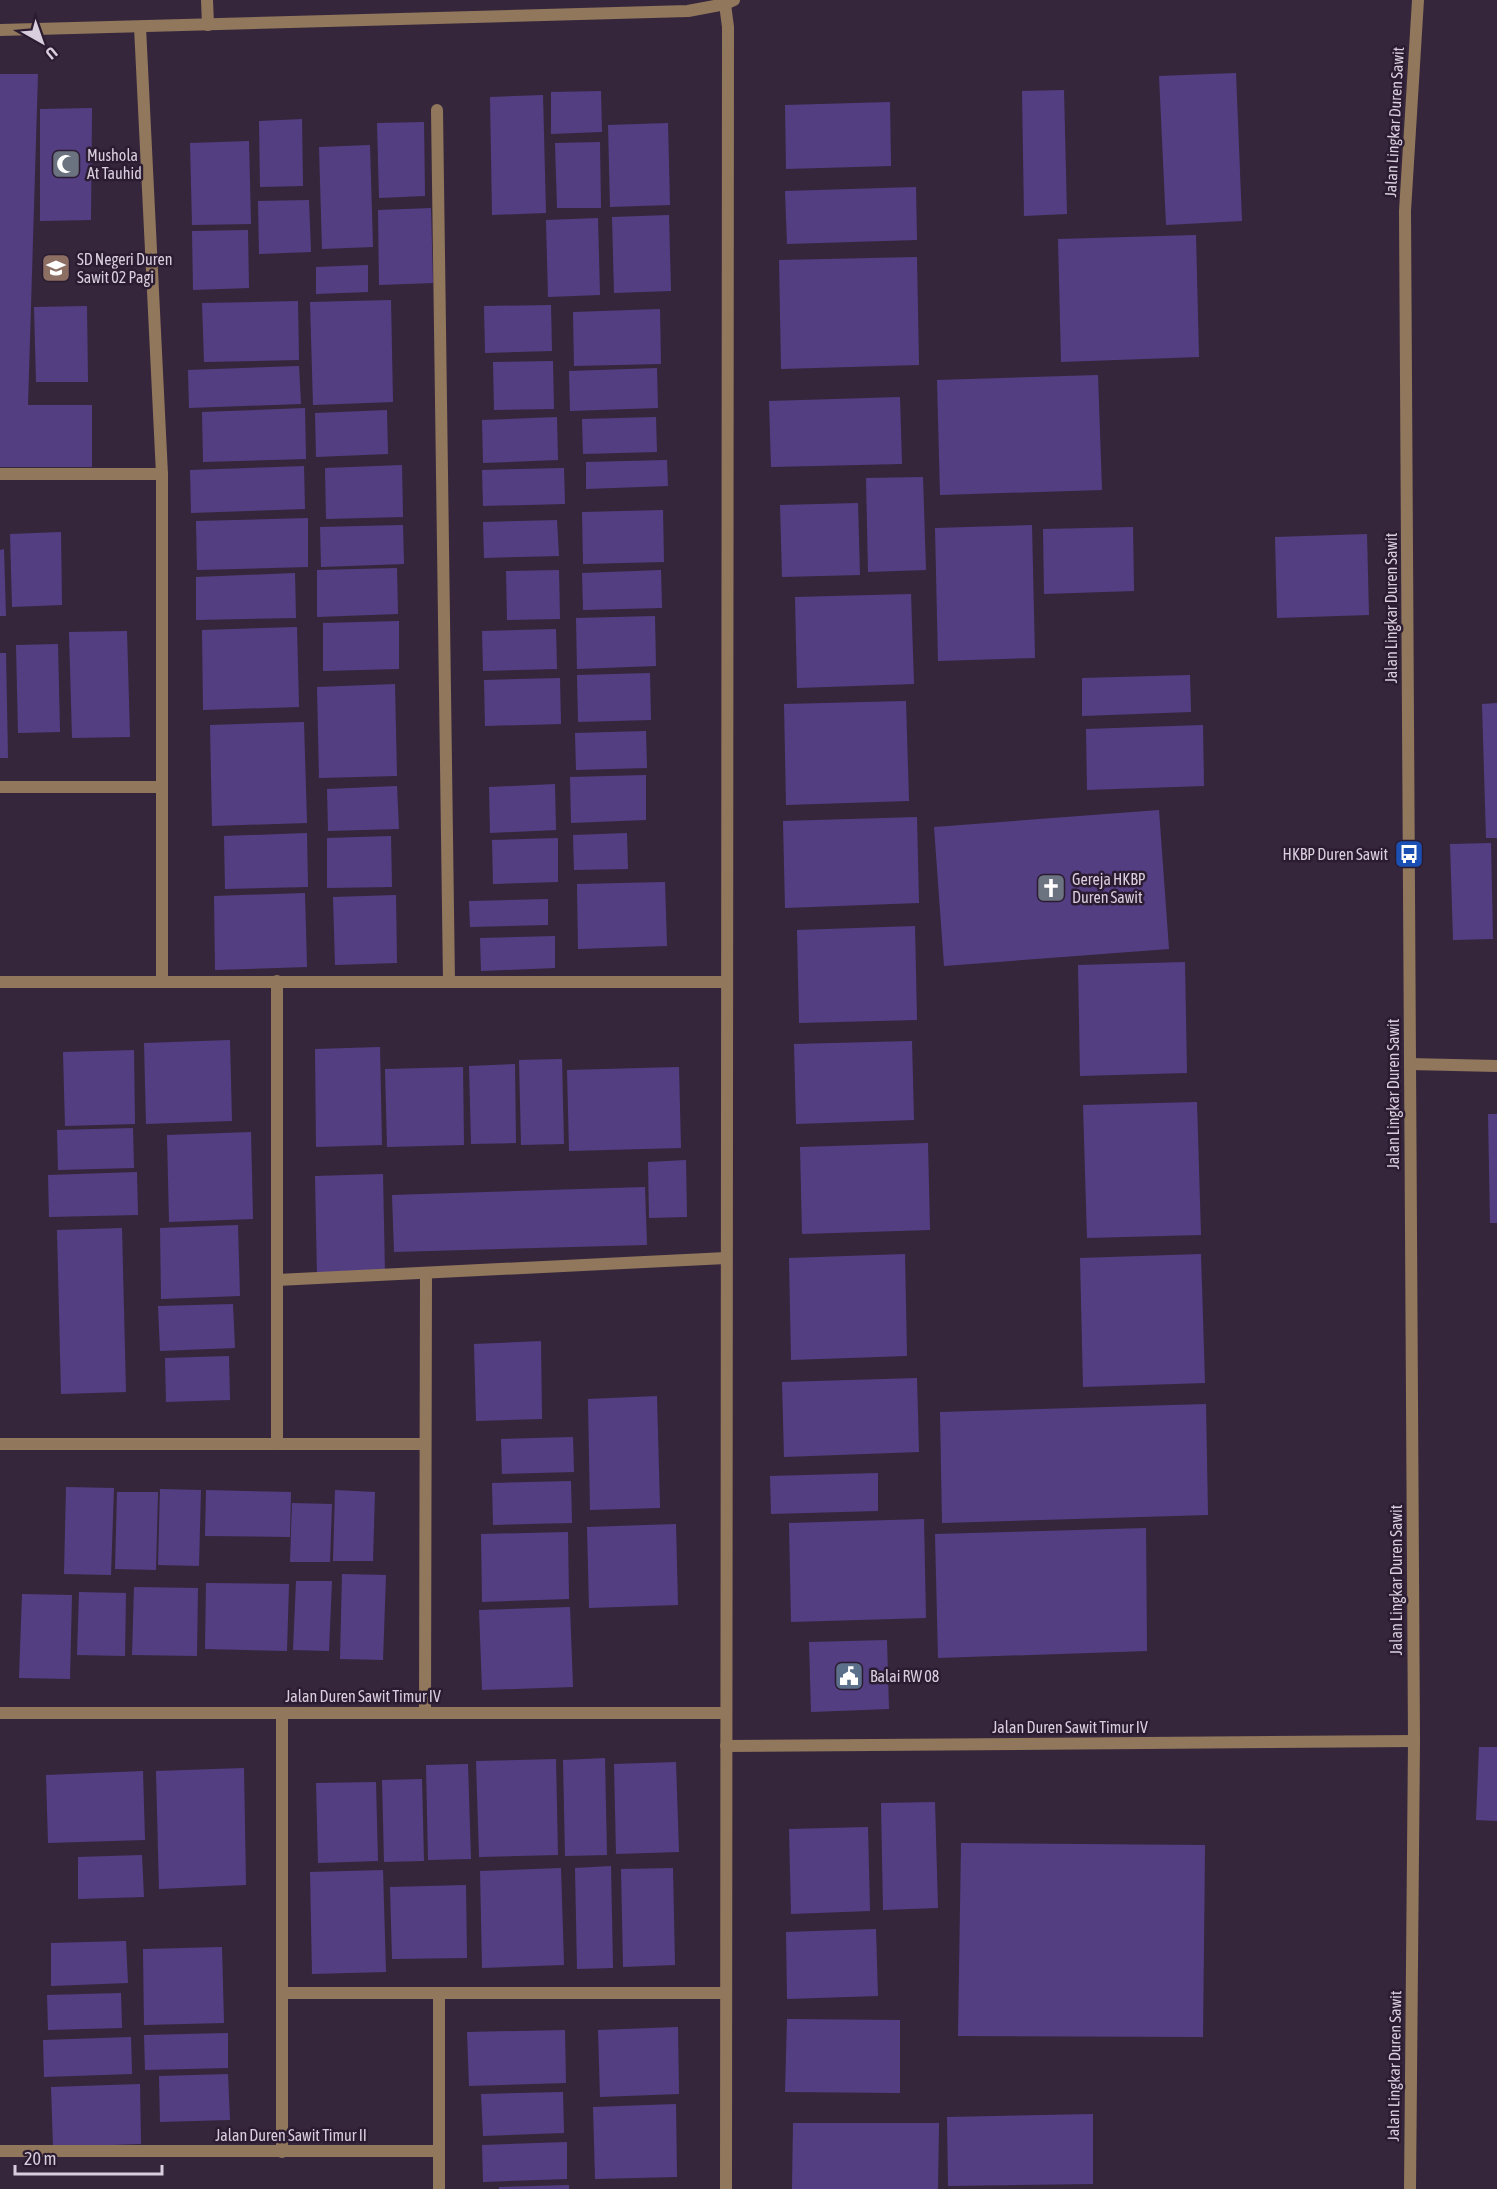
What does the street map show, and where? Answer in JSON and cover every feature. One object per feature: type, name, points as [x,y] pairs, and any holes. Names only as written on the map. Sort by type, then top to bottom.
[{"type":"street","points":[[207,0],[208,24]]},
{"type":"street","name":"Jalan Lingkar Duren Sawit","points":[[1410,2189],[1414,1741],[1405,211],[1418,0]]},
{"type":"street","points":[[0,30],[688,11],[729,2],[726,2189]]},
{"type":"street","points":[[140,27],[162,474],[162,982]]},
{"type":"street","points":[[437,110],[449,982]]},
{"type":"street","points":[[0,474],[162,474]]},
{"type":"street","points":[[0,787],[161,787]]},
{"type":"street","points":[[277,981],[277,1444]]},
{"type":"street","points":[[0,982],[727,982]]},
{"type":"street","points":[[1410,1064],[1497,1066]]},
{"type":"street","points":[[277,1280],[726,1258]]},
{"type":"street","points":[[425,1713],[426,1274]]},
{"type":"street","points":[[0,1444],[425,1444]]},
{"type":"street","name":"Jalan Duren Sawit Timur IV","points":[[0,1713],[726,1713]]},
{"type":"street","points":[[282,1713],[282,2152]]},
{"type":"street","name":"Jalan Duren Sawit Timur IV","points":[[726,1746],[1414,1741]]},
{"type":"street","points":[[282,1993],[726,1993]]},
{"type":"street","points":[[439,1993],[439,2189]]},
{"type":"street","name":"Jalan Duren Sawit Timur II","points":[[0,2151],[439,2151]]},
{"type":"building","points":[[1236,73],[1242,221],[1166,225],[1159,76]]},
{"type":"building","points":[[0,74],[38,74],[28,405],[92,405],[92,467],[0,467]]},
{"type":"building","points":[[1064,90],[1067,214],[1024,216],[1022,91]]},
{"type":"building","points":[[601,91],[602,132],[551,134],[551,92]]},
{"type":"building","points":[[543,95],[546,213],[492,215],[490,97]]},
{"type":"building","points":[[890,102],[891,166],[786,169],[785,105]]},
{"type":"building","name":"Mushola At Tauhid","points":[[92,108],[91,220],[40,221],[40,109]]},
{"type":"building","points":[[302,119],[303,186],[260,187],[259,121]]},
{"type":"building","points":[[424,122],[425,196],[379,198],[377,123]]},
{"type":"building","points":[[668,123],[670,205],[610,207],[608,125]]},
{"type":"building","points":[[249,141],[251,224],[192,225],[190,143]]},
{"type":"building","points":[[600,142],[601,208],[557,208],[555,143]]},
{"type":"building","points":[[370,145],[373,247],[322,249],[319,147]]},
{"type":"building","points":[[916,187],[917,240],[787,244],[785,191]]},
{"type":"building","points":[[309,200],[311,252],[259,254],[258,201]]},
{"type":"building","points":[[431,208],[433,283],[379,285],[378,210]]},
{"type":"building","points":[[669,215],[671,291],[614,293],[612,217]]},
{"type":"building","points":[[598,218],[600,295],[548,297],[546,220]]},
{"type":"building","points":[[248,230],[249,288],[193,290],[192,231]]},
{"type":"building","points":[[1196,235],[1199,357],[1061,362],[1058,239]]},
{"type":"building","points":[[917,257],[919,365],[781,369],[779,260]]},
{"type":"building","points":[[368,265],[368,292],[316,294],[316,267]]},
{"type":"building","points":[[391,300],[393,402],[313,405],[310,302]]},
{"type":"building","points":[[298,301],[299,360],[204,362],[202,303]]},
{"type":"building","points":[[551,305],[552,351],[485,353],[484,306]]},
{"type":"building","points":[[87,306],[88,382],[36,382],[34,307]]},
{"type":"building","points":[[660,309],[661,364],[574,366],[573,312]]},
{"type":"building","points":[[553,361],[554,409],[494,410],[493,362]]},
{"type":"building","points":[[299,366],[301,404],[189,408],[188,370]]},
{"type":"building","points":[[657,368],[658,408],[570,411],[569,371]]},
{"type":"building","points":[[1098,375],[1102,490],[940,495],[937,380]]},
{"type":"building","points":[[900,397],[902,464],[771,467],[769,401]]},
{"type":"building","points":[[305,408],[306,459],[203,462],[202,412]]},
{"type":"building","points":[[387,410],[388,454],[316,457],[315,413]]},
{"type":"building","points":[[557,417],[558,460],[483,463],[482,420]]},
{"type":"building","points":[[656,417],[657,452],[583,454],[582,419]]},
{"type":"building","points":[[667,460],[668,486],[586,489],[586,462]]},
{"type":"building","points":[[402,465],[403,517],[326,519],[325,468]]},
{"type":"building","points":[[304,466],[305,509],[191,513],[190,470]]},
{"type":"building","points":[[564,468],[565,504],[483,506],[482,470]]},
{"type":"building","points":[[923,477],[926,570],[868,572],[866,478]]},
{"type":"building","points":[[858,503],[860,575],[782,577],[780,505]]},
{"type":"building","points":[[663,510],[664,562],[583,564],[582,512]]},
{"type":"building","points":[[308,518],[308,567],[197,570],[196,521]]},
{"type":"building","points":[[557,520],[559,556],[484,558],[483,522]]},
{"type":"building","points":[[403,525],[404,564],[321,567],[320,527]]},
{"type":"building","points":[[1032,525],[1035,658],[938,661],[935,528]]},
{"type":"building","points":[[1133,527],[1134,591],[1044,594],[1043,529]]},
{"type":"building","points":[[61,532],[62,605],[12,607],[10,534]]},
{"type":"building","points":[[1367,534],[1369,615],[1277,618],[1275,537]]},
{"type":"building","points":[[4,549],[6,616],[0,616],[0,550]]},
{"type":"building","points":[[397,568],[398,614],[317,617],[317,570]]},
{"type":"building","points":[[559,570],[560,619],[507,620],[506,571]]},
{"type":"building","points":[[661,570],[662,608],[583,610],[582,573]]},
{"type":"building","points":[[295,573],[296,618],[196,620],[196,577]]},
{"type":"building","points":[[911,594],[914,684],[797,688],[795,597]]},
{"type":"building","points":[[655,616],[656,666],[577,669],[576,618]]},
{"type":"building","points":[[399,621],[399,669],[323,671],[323,623]]},
{"type":"building","points":[[297,627],[299,707],[203,710],[202,630]]},
{"type":"building","points":[[556,629],[557,669],[483,671],[482,631]]},
{"type":"building","points":[[127,631],[130,737],[72,738],[69,632]]},
{"type":"building","points":[[58,644],[60,732],[18,733],[16,645]]},
{"type":"building","points":[[0,653],[6,653],[8,758],[0,758]]},
{"type":"building","points":[[650,673],[651,720],[578,722],[577,675]]},
{"type":"building","points":[[1190,675],[1191,712],[1082,716],[1082,678]]},
{"type":"building","points":[[560,678],[561,724],[485,726],[484,680]]},
{"type":"building","points":[[395,684],[397,776],[319,778],[317,687]]},
{"type":"building","points":[[906,701],[909,801],[786,805],[784,704]]},
{"type":"building","points":[[1497,703],[1497,838],[1486,838],[1482,704]]},
{"type":"building","points":[[304,722],[307,823],[212,826],[210,725]]},
{"type":"building","points":[[1203,725],[1204,786],[1087,790],[1086,729]]},
{"type":"building","points":[[646,731],[647,768],[576,770],[575,733]]},
{"type":"building","points":[[646,775],[646,820],[571,823],[570,777]]},
{"type":"building","points":[[555,784],[556,830],[490,833],[489,787]]},
{"type":"building","points":[[397,786],[399,829],[328,831],[327,789]]},
{"type":"building","name":"Gereja HKBP Duren Sawit","points":[[1159,810],[1169,949],[944,966],[934,827]]},
{"type":"building","points":[[917,817],[919,903],[785,908],[783,821]]},
{"type":"building","points":[[307,833],[308,887],[225,889],[224,836]]},
{"type":"building","points":[[627,833],[628,869],[574,870],[573,835]]},
{"type":"building","points":[[391,836],[392,887],[327,888],[327,838]]},
{"type":"building","points":[[558,838],[558,882],[493,884],[492,840]]},
{"type":"building","points":[[1491,843],[1493,939],[1453,940],[1450,844]]},
{"type":"building","points":[[665,882],[667,946],[578,949],[577,884]]},
{"type":"building","points":[[305,893],[307,967],[215,970],[214,896]]},
{"type":"building","points":[[396,895],[397,963],[335,965],[333,897]]},
{"type":"building","points":[[548,899],[548,925],[470,927],[469,901]]},
{"type":"building","points":[[915,926],[917,1020],[799,1023],[797,930]]},
{"type":"building","points":[[555,936],[555,968],[481,971],[480,938]]},
{"type":"building","points":[[1185,962],[1187,1073],[1080,1076],[1078,965]]},
{"type":"building","points":[[230,1040],[232,1121],[146,1124],[144,1043]]},
{"type":"building","points":[[912,1041],[914,1120],[796,1124],[794,1044]]},
{"type":"building","points":[[380,1047],[382,1145],[316,1147],[315,1049]]},
{"type":"building","points":[[134,1050],[135,1124],[65,1126],[63,1052]]},
{"type":"building","points":[[562,1059],[564,1144],[521,1145],[519,1060]]},
{"type":"building","points":[[515,1064],[516,1143],[471,1144],[469,1066]]},
{"type":"building","points":[[463,1067],[464,1145],[387,1147],[385,1069]]},
{"type":"building","points":[[679,1067],[681,1148],[569,1151],[567,1070]]},
{"type":"building","points":[[1197,1102],[1201,1235],[1087,1238],[1083,1105]]},
{"type":"building","points":[[1488,1114],[1497,1114],[1497,1223],[1490,1223]]},
{"type":"building","points":[[133,1128],[134,1168],[58,1170],[57,1130]]},
{"type":"building","points":[[251,1132],[253,1219],[169,1222],[167,1135]]},
{"type":"building","points":[[928,1143],[930,1230],[802,1234],[800,1147]]},
{"type":"building","points":[[686,1160],[687,1217],[649,1218],[648,1162]]},
{"type":"building","points":[[137,1172],[138,1215],[49,1217],[48,1175]]},
{"type":"building","points":[[383,1174],[385,1274],[317,1276],[315,1176]]},
{"type":"building","points":[[645,1187],[647,1245],[394,1252],[392,1195]]},
{"type":"building","points":[[238,1225],[240,1296],[161,1299],[160,1228]]},
{"type":"building","points":[[122,1228],[126,1392],[61,1394],[57,1230]]},
{"type":"building","points":[[905,1254],[907,1356],[791,1360],[789,1258]]},
{"type":"building","points":[[1201,1254],[1205,1383],[1083,1387],[1080,1258]]},
{"type":"building","points":[[233,1304],[235,1348],[160,1351],[158,1306]]},
{"type":"building","points":[[541,1341],[542,1419],[476,1421],[474,1344]]},
{"type":"building","points":[[229,1356],[230,1400],[166,1402],[165,1358]]},
{"type":"building","points":[[917,1378],[919,1452],[784,1457],[782,1382]]},
{"type":"building","points":[[657,1396],[660,1508],[590,1510],[588,1399]]},
{"type":"building","points":[[1206,1404],[1208,1515],[942,1523],[940,1412]]},
{"type":"building","points":[[573,1437],[574,1472],[502,1474],[501,1439]]},
{"type":"building","points":[[878,1473],[878,1511],[771,1514],[770,1476]]},
{"type":"building","points":[[571,1481],[572,1523],[493,1525],[492,1483]]},
{"type":"building","points":[[66,1487],[114,1488],[111,1575],[64,1574]]},
{"type":"building","points":[[160,1489],[201,1490],[199,1566],[158,1565]]},
{"type":"building","points":[[206,1490],[291,1492],[290,1537],[205,1536]]},
{"type":"building","points":[[335,1490],[375,1492],[373,1561],[333,1561]]},
{"type":"building","points":[[117,1492],[158,1492],[156,1570],[115,1569]]},
{"type":"building","points":[[292,1503],[332,1504],[330,1562],[290,1562]]},
{"type":"building","points":[[924,1519],[926,1618],[791,1622],[789,1523]]},
{"type":"building","points":[[676,1524],[678,1605],[589,1608],[587,1527]]},
{"type":"building","points":[[1146,1528],[1147,1651],[938,1658],[935,1534]]},
{"type":"building","points":[[568,1532],[569,1599],[482,1602],[481,1534]]},
{"type":"building","points":[[342,1574],[386,1575],[383,1660],[340,1659]]},
{"type":"building","points":[[296,1581],[332,1581],[329,1651],[293,1650]]},
{"type":"building","points":[[206,1583],[289,1584],[287,1651],[205,1649]]},
{"type":"building","points":[[134,1587],[198,1588],[197,1656],[132,1655]]},
{"type":"building","points":[[79,1592],[126,1593],[125,1656],[77,1655]]},
{"type":"building","points":[[22,1594],[72,1595],[70,1679],[19,1678]]},
{"type":"building","points":[[570,1607],[573,1687],[482,1690],[479,1610]]},
{"type":"building","name":"Balai RW 08","points":[[887,1640],[889,1709],[811,1712],[809,1642]]},
{"type":"building","points":[[1479,1747],[1497,1747],[1497,1821],[1476,1820]]},
{"type":"building","points":[[605,1758],[607,1855],[565,1856],[563,1760]]},
{"type":"building","points":[[556,1759],[558,1855],[479,1857],[476,1761]]},
{"type":"building","points":[[676,1762],[679,1852],[616,1854],[614,1764]]},
{"type":"building","points":[[468,1764],[471,1859],[428,1860],[426,1765]]},
{"type":"building","points":[[244,1768],[246,1885],[159,1889],[156,1771]]},
{"type":"building","points":[[143,1771],[145,1840],[48,1843],[46,1775]]},
{"type":"building","points":[[422,1779],[424,1861],[384,1862],[382,1780]]},
{"type":"building","points":[[376,1782],[378,1861],[318,1863],[316,1783]]},
{"type":"building","points":[[935,1802],[938,1908],[883,1910],[881,1803]]},
{"type":"building","points":[[868,1827],[870,1911],[791,1914],[789,1829]]},
{"type":"building","points":[[961,1843],[1205,1845],[1203,2037],[958,2036]]},
{"type":"building","points":[[142,1855],[144,1897],[78,1899],[78,1857]]},
{"type":"building","points":[[611,1866],[613,1968],[577,1969],[575,1868]]},
{"type":"building","points":[[561,1868],[564,1965],[482,1968],[480,1871]]},
{"type":"building","points":[[673,1868],[675,1965],[623,1967],[621,1869]]},
{"type":"building","points":[[383,1870],[386,1972],[312,1974],[310,1872]]},
{"type":"building","points":[[466,1885],[467,1958],[392,1959],[390,1887]]},
{"type":"building","points":[[876,1929],[878,1996],[787,1999],[786,1932]]},
{"type":"building","points":[[126,1941],[128,1983],[51,1986],[51,1943]]},
{"type":"building","points":[[222,1947],[224,2023],[144,2025],[143,1949]]},
{"type":"building","points":[[121,1993],[122,2028],[48,2030],[47,1995]]},
{"type":"building","points":[[787,2019],[900,2020],[900,2093],[785,2092]]},
{"type":"building","points":[[678,2027],[679,2094],[600,2097],[598,2030]]},
{"type":"building","points":[[565,2030],[566,2083],[469,2086],[467,2032]]},
{"type":"building","points":[[228,2033],[228,2068],[145,2070],[144,2035]]},
{"type":"building","points":[[131,2037],[132,2074],[44,2077],[43,2040]]},
{"type":"building","points":[[228,2074],[230,2120],[160,2122],[159,2076]]},
{"type":"building","points":[[140,2084],[141,2144],[53,2147],[51,2087]]},
{"type":"building","points":[[563,2092],[564,2133],[483,2136],[481,2094]]},
{"type":"building","points":[[676,2104],[677,2177],[595,2179],[593,2107]]},
{"type":"building","points":[[1093,2114],[1093,2184],[948,2186],[947,2117]]},
{"type":"building","points":[[793,2123],[939,2123],[938,2189],[792,2189]]},
{"type":"building","points":[[567,2142],[567,2179],[483,2182],[482,2145]]},
{"type":"building","points":[[569,2185],[569,2189],[499,2189],[499,2187]]},
{"type":"place","name":"Mushola At Tauhid","points":[[66,164]]},
{"type":"place","name":"SD Negeri Duren Sawit 02 Pagi","points":[[56,268]]},
{"type":"place","name":"HKBP Duren Sawit","points":[[1409,854]]},
{"type":"place","name":"Gereja HKBP Duren Sawit","points":[[1051,888]]},
{"type":"place","name":"Balai RW 08","points":[[849,1676]]}]
